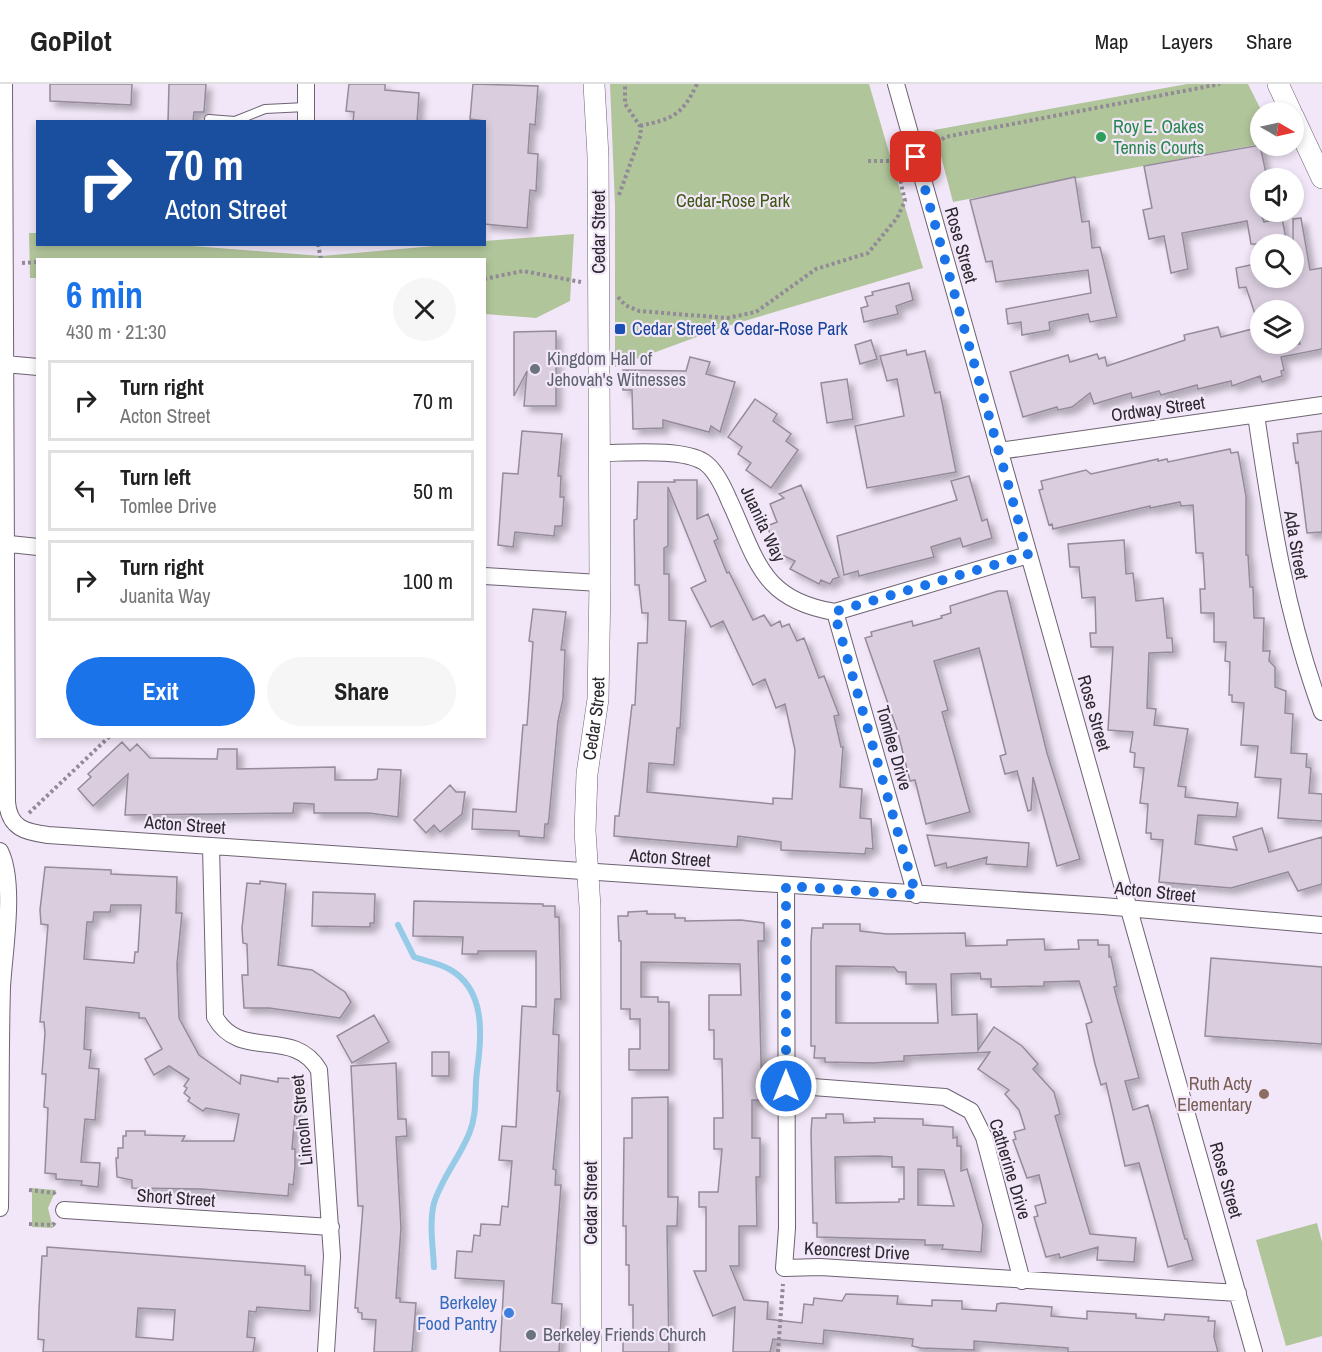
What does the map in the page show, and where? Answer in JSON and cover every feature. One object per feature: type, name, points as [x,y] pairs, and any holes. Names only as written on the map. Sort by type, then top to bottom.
[{"type":"street","points":[[4,84],[6,364],[3,544],[7,802],[10,819],[16,826]]},
{"type":"street","points":[[306,84],[306,114]]},
{"type":"street","name":"Cedar Street","points":[[591,1352],[586,810],[587,774],[598,699],[600,583],[598,156],[594,84]]},
{"type":"street","name":"Rose Street","points":[[896,84],[1254,1352]]},
{"type":"street","points":[[1278,84],[1286,102]]},
{"type":"street","points":[[1304,140],[1322,178]]},
{"type":"street","points":[[6,364],[36,367]]},
{"type":"street","name":"Ordway Street","points":[[999,451],[1322,405]]},
{"type":"street","name":"Ada Street","points":[[1256,415],[1284,588],[1299,645],[1322,712]]},
{"type":"street","name":"Juanita Way","points":[[600,453],[683,455],[705,463],[722,483],[763,574],[784,596],[814,608],[834,612]]},
{"type":"street","points":[[3,544],[36,547]]},
{"type":"street","points":[[834,612],[1028,555]]},
{"type":"street","points":[[486,576],[600,583]]},
{"type":"street","name":"Tomlee Drive","points":[[834,612],[916,895]]},
{"type":"street","name":"Acton Street","points":[[16,826],[28,832],[48,835],[1129,909],[1322,926]]},
{"type":"street","name":"Lincoln Street","points":[[211,846],[215,1017],[220,1027],[235,1039],[291,1046],[313,1059],[319,1070],[332,1257],[326,1352]]},
{"type":"street","points":[[0,851],[6,869],[7,937],[2,986],[0,1208]]},
{"type":"street","name":"Keoncrest Drive","points":[[786,886],[787,1228],[784,1268],[820,1266],[1022,1281],[1238,1293]]},
{"type":"street","name":"Catherine Drive","points":[[786,1086],[945,1097],[971,1111],[984,1137],[1022,1281]]},
{"type":"street","name":"Short Street","points":[[64,1210],[331,1227]]},
{"type":"lane","points":[[237,120],[265,109],[306,114]]},
{"type":"lane","points":[[209,119],[222,120]]},
{"type":"path","points":[[619,206],[619,194],[641,134],[640,126],[624,104],[626,84]]},
{"type":"path","points":[[640,126],[669,119],[680,112],[697,84]]},
{"type":"path","points":[[940,168],[934,146],[945,136],[1220,84]]},
{"type":"path","points":[[868,161],[892,163],[916,157]]},
{"type":"path","points":[[620,286],[620,298],[625,305],[639,310],[727,318],[756,312],[816,269],[868,253],[897,219],[905,201],[900,179]]},
{"type":"path","points":[[486,279],[523,271],[582,282]]},
{"type":"path","points":[[16,826],[108,738]]},
{"type":"path","points":[[29,1190],[54,1193],[64,1210]]},
{"type":"path","points":[[778,1352],[784,1268]]},
{"type":"green space","name":"Cedar-Rose Park","points":[[610,84],[869,84],[923,268],[721,328],[615,367],[615,206]]},
{"type":"green space","name":"Roy E. Oakes Tennis Courts","points":[[1187,84],[1248,84],[1257,102],[1250,102],[1250,146],[953,202],[934,130]]},
{"type":"green space","points":[[29,233],[36,233],[36,246],[193,246],[322,256],[434,246],[486,246],[486,241],[574,234],[570,301],[536,318],[486,314],[486,258],[36,258],[36,278],[30,278]]},
{"type":"green space","points":[[32,1188],[56,1190],[48,1208],[53,1228],[32,1227]]},
{"type":"green space","points":[[1317,1223],[1322,1242],[1322,1336],[1286,1346],[1256,1240]]},
{"type":"building","points":[[50,84],[132,84],[131,105],[50,101]]},
{"type":"building","points":[[169,84],[206,84],[204,112],[194,112],[193,120],[168,120]]},
{"type":"building","points":[[349,84],[385,84],[385,90],[419,93],[417,120],[353,120],[354,112],[346,111]]},
{"type":"building","points":[[473,84],[538,86],[535,125],[530,124],[528,153],[538,154],[536,191],[530,190],[527,228],[486,224],[486,120],[470,119]]},
{"type":"building","points":[[1250,147],[1250,156],[1262,156],[1265,168],[1250,168],[1250,222],[1283,222],[1285,234],[1250,234],[1250,238],[1247,221],[1182,233],[1188,269],[1171,273],[1164,236],[1149,239],[1143,210],[1152,208],[1144,166]]},
{"type":"building","points":[[1075,177],[1082,222],[1089,221],[1092,248],[1100,247],[1117,317],[1090,322],[1088,314],[1049,322],[1050,330],[1022,335],[1021,322],[1008,324],[1006,309],[1091,293],[1088,270],[996,282],[992,261],[986,262],[970,200]]},
{"type":"building","points":[[1293,222],[1302,222],[1304,234],[1293,234]]},
{"type":"building","points":[[1304,235],[1310,270],[1322,268],[1322,349],[1304,353],[1304,300],[1250,300],[1246,287],[1239,288],[1236,268],[1250,265],[1250,288],[1304,288]]},
{"type":"building","points":[[909,283],[913,300],[896,306],[898,314],[864,322],[861,308],[868,306],[865,297],[873,295],[872,292]]},
{"type":"building","points":[[1218,327],[1221,337],[1250,330],[1250,354],[1296,354],[1281,357],[1284,370],[1281,371],[1282,376],[1262,382],[1260,376],[1232,386],[1231,381],[1198,389],[1197,385],[1161,395],[1159,391],[1132,398],[1131,393],[1094,404],[1090,393],[1072,407],[1058,410],[1057,407],[1023,417],[1010,372],[1068,355],[1070,362],[1097,354],[1099,359],[1105,357],[1107,366],[1185,340],[1184,335]]},
{"type":"building","name":"Kingdom Hall of Jehovah's Witnesses","points":[[556,331],[556,406],[524,406],[527,371],[514,396],[514,332]]},
{"type":"building","points":[[871,340],[877,359],[860,364],[855,345]]},
{"type":"building","points":[[906,350],[907,355],[925,351],[935,393],[940,392],[956,472],[867,488],[855,426],[904,416],[897,379],[887,381],[880,356]]},
{"type":"building","points":[[690,357],[710,362],[706,374],[735,382],[720,432],[711,426],[709,432],[663,420],[663,428],[633,429],[632,390],[623,390],[623,370],[686,371]]},
{"type":"building","points":[[847,379],[853,419],[827,423],[821,383]]},
{"type":"building","points":[[755,399],[777,414],[773,421],[791,434],[786,441],[798,450],[771,488],[746,470],[751,463],[738,454],[742,447],[728,437]]},
{"type":"building","points":[[522,431],[562,434],[558,476],[561,476],[560,497],[564,497],[562,526],[555,526],[554,536],[515,532],[513,547],[498,545],[503,473],[518,474]]},
{"type":"building","points":[[1322,431],[1322,532],[1307,533],[1298,462],[1296,463],[1293,443],[1298,443],[1297,434]]},
{"type":"building","points":[[1230,449],[1231,453],[1238,452],[1246,496],[1246,555],[1248,555],[1250,587],[1253,587],[1254,618],[1264,618],[1263,651],[1270,651],[1269,661],[1275,667],[1275,687],[1286,691],[1285,713],[1293,714],[1291,753],[1307,754],[1306,767],[1311,768],[1309,793],[1322,794],[1322,821],[1278,818],[1281,779],[1255,777],[1258,746],[1241,745],[1244,703],[1232,702],[1232,695],[1229,695],[1230,662],[1225,661],[1226,642],[1214,642],[1214,613],[1201,613],[1200,589],[1205,589],[1203,553],[1196,553],[1193,505],[1181,506],[1180,502],[1150,508],[1150,506],[1053,529],[1052,524],[1049,525],[1039,490],[1043,489],[1041,481],[1086,470],[1091,474],[1158,459],[1158,461],[1167,459],[1168,462]]},
{"type":"building","points":[[969,476],[982,521],[987,519],[992,538],[963,547],[960,538],[931,547],[934,557],[859,576],[858,571],[844,575],[837,536],[957,500],[951,481]]},
{"type":"building","points":[[674,480],[697,480],[697,519],[708,514],[718,539],[714,541],[727,573],[729,572],[753,620],[764,615],[771,626],[780,621],[782,627],[789,624],[797,641],[804,638],[819,678],[824,676],[839,715],[834,716],[841,747],[843,747],[840,787],[862,789],[860,818],[871,819],[873,849],[866,848],[865,854],[781,850],[781,842],[738,836],[737,847],[614,836],[615,816],[619,816],[632,705],[635,705],[638,643],[647,643],[648,613],[642,613],[639,585],[635,585],[634,520],[637,519],[638,482],[675,482]],"holes":[[[668,487],[706,581],[691,588],[711,627],[723,621],[753,685],[765,679],[776,708],[785,704],[795,750],[792,799],[773,798],[773,804],[647,792],[649,763],[674,765],[677,728],[680,728],[686,621],[669,620],[669,574],[664,574],[664,548],[668,546]]]},
{"type":"building","points":[[801,485],[839,577],[833,579],[830,584],[821,580],[819,584],[790,569],[795,561],[778,553],[767,526],[777,522],[770,504],[784,498],[779,494]]},
{"type":"building","points":[[1124,540],[1126,574],[1133,573],[1136,601],[1163,598],[1167,638],[1172,638],[1173,652],[1149,653],[1147,708],[1156,709],[1154,725],[1188,729],[1178,786],[1186,787],[1185,797],[1238,803],[1236,817],[1198,815],[1195,844],[1237,850],[1233,837],[1262,828],[1269,852],[1322,837],[1322,884],[1298,891],[1288,872],[1231,888],[1159,882],[1163,840],[1151,839],[1151,833],[1146,833],[1148,804],[1140,803],[1144,768],[1134,767],[1135,753],[1130,752],[1133,732],[1108,730],[1113,647],[1091,647],[1090,633],[1096,633],[1095,597],[1082,598],[1079,567],[1070,567],[1068,544]]},
{"type":"building","points":[[998,591],[1007,591],[1047,753],[1080,859],[1057,866],[1033,777],[1031,810],[1028,811],[1017,771],[1005,774],[1000,756],[1006,754],[979,648],[934,661],[948,710],[942,712],[970,812],[926,824],[915,780],[910,781],[897,729],[865,638],[872,636],[871,632],[912,621],[913,626],[942,618],[941,616],[951,613],[950,606]]},
{"type":"building","points":[[533,609],[566,612],[561,650],[565,650],[563,699],[558,721],[549,818],[548,824],[545,824],[544,838],[519,836],[519,831],[472,829],[473,809],[516,812],[523,725],[527,725],[533,642],[529,641]]},
{"type":"building","points":[[122,742],[130,751],[137,744],[150,758],[217,759],[218,749],[237,749],[237,769],[335,767],[335,780],[372,780],[377,779],[378,769],[401,770],[398,817],[369,813],[314,813],[314,804],[294,803],[293,813],[125,815],[128,774],[93,806],[78,789],[91,777],[88,774]]},
{"type":"building","points":[[450,785],[456,792],[465,792],[462,814],[440,832],[434,825],[426,833],[414,820]]},
{"type":"building","points":[[927,835],[1029,843],[1027,867],[986,864],[987,857],[947,868],[946,863],[935,866]]},
{"type":"building","points":[[45,867],[111,870],[111,874],[177,877],[176,913],[182,913],[177,964],[179,1018],[199,1055],[240,1084],[241,1075],[278,1082],[278,1078],[298,1079],[292,1149],[295,1149],[295,1167],[293,1185],[289,1184],[288,1196],[201,1189],[132,1188],[132,1180],[117,1177],[116,1158],[118,1158],[118,1148],[123,1148],[123,1136],[126,1136],[126,1131],[145,1131],[145,1135],[185,1136],[182,1141],[234,1141],[239,1114],[206,1108],[203,1111],[188,1101],[190,1098],[184,1093],[187,1088],[184,1086],[189,1079],[169,1066],[154,1075],[145,1059],[162,1049],[145,1018],[139,1018],[139,1013],[86,1007],[84,1049],[91,1050],[89,1068],[99,1069],[95,1120],[85,1119],[81,1162],[100,1163],[98,1187],[81,1185],[82,1181],[56,1179],[56,1174],[45,1173],[48,1108],[44,1107],[46,1074],[42,1074],[44,1022],[40,1022],[48,925],[41,924],[40,910]],"holes":[[[111,905],[141,905],[138,952],[135,952],[134,963],[84,959],[87,922],[93,922],[94,912],[110,912]]]},
{"type":"building","points":[[260,881],[286,884],[278,965],[312,970],[345,992],[351,1002],[340,1018],[269,1008],[244,1008],[242,975],[248,975],[247,944],[243,943],[242,928],[247,883],[260,884]]},
{"type":"building","points":[[313,892],[375,894],[374,923],[370,923],[370,927],[312,926]]},
{"type":"building","points":[[414,901],[543,904],[543,906],[555,906],[555,917],[559,917],[561,999],[555,999],[553,1034],[559,1035],[557,1091],[560,1091],[553,1169],[556,1170],[555,1185],[561,1185],[552,1303],[562,1304],[559,1352],[500,1352],[504,1281],[455,1278],[457,1251],[472,1252],[474,1235],[480,1236],[481,1224],[500,1225],[502,1206],[508,1207],[512,1161],[499,1160],[502,1126],[516,1127],[522,1006],[536,1007],[536,951],[478,951],[478,954],[462,954],[463,937],[413,936]]},
{"type":"building","points":[[647,911],[647,914],[675,914],[675,918],[685,918],[685,921],[741,920],[764,923],[764,941],[758,941],[762,1100],[752,1100],[752,1138],[760,1138],[760,1177],[756,1177],[757,1226],[739,1226],[739,1266],[730,1266],[744,1300],[768,1302],[767,1319],[802,1323],[804,1304],[813,1305],[814,1298],[842,1301],[846,1294],[898,1296],[897,1304],[932,1306],[932,1300],[962,1301],[962,1309],[996,1311],[997,1304],[1002,1303],[1052,1307],[1051,1316],[1087,1319],[1087,1311],[1136,1314],[1136,1318],[1164,1320],[1165,1314],[1209,1317],[1208,1321],[1215,1321],[1214,1337],[1218,1352],[1068,1352],[1068,1348],[974,1341],[974,1350],[921,1348],[912,1346],[913,1339],[824,1330],[823,1344],[773,1339],[770,1352],[733,1352],[735,1307],[713,1316],[694,1271],[706,1271],[706,1207],[699,1207],[699,1192],[718,1192],[722,1149],[714,1149],[714,1118],[723,1118],[722,1059],[714,1059],[714,1030],[709,1030],[709,995],[741,995],[740,964],[641,962],[641,997],[658,997],[658,1002],[669,1002],[669,1070],[629,1070],[629,1049],[640,1049],[640,1019],[630,1019],[630,1009],[621,1009],[621,941],[619,941],[618,916],[628,916],[628,912]]},
{"type":"building","points":[[823,924],[860,924],[860,931],[887,934],[965,933],[966,946],[1007,945],[1007,940],[1044,939],[1045,950],[1079,949],[1078,940],[1098,940],[1098,945],[1109,945],[1109,957],[1111,957],[1117,986],[1114,987],[1139,1078],[1125,1081],[1133,1110],[1148,1105],[1185,1239],[1187,1239],[1193,1260],[1168,1267],[1139,1163],[1125,1166],[1106,1083],[1101,1085],[1095,1064],[1086,1024],[1092,1022],[1079,981],[1044,982],[1044,986],[991,987],[991,979],[981,979],[980,973],[951,974],[952,1015],[977,1014],[978,1050],[994,1027],[1022,1046],[1038,1064],[1033,1069],[1054,1092],[1060,1114],[1055,1116],[1090,1234],[1136,1238],[1134,1262],[1097,1260],[1098,1247],[1060,1258],[1059,1254],[1046,1257],[1034,1217],[1038,1216],[1035,1206],[1046,1203],[1039,1175],[1027,1178],[1013,1140],[1016,1139],[1014,1132],[1025,1129],[1019,1110],[1005,1094],[1009,1090],[978,1069],[990,1052],[904,1056],[904,1061],[874,1063],[825,1062],[825,1058],[814,1058],[815,1046],[811,1046],[811,941],[812,928],[823,928]],"holes":[[[836,966],[894,967],[898,972],[906,972],[906,984],[936,984],[938,1023],[836,1023]]]},
{"type":"building","points":[[1211,958],[1322,967],[1322,1044],[1205,1036]]},
{"type":"building","points":[[374,1015],[389,1042],[352,1063],[337,1036]]},
{"type":"building","points":[[432,1052],[449,1052],[449,1076],[432,1076]]},
{"type":"building","points":[[396,1063],[398,1119],[406,1119],[407,1136],[396,1137],[401,1228],[396,1298],[400,1298],[400,1302],[416,1303],[412,1352],[374,1352],[376,1320],[362,1319],[362,1313],[355,1308],[363,1206],[358,1206],[351,1066]]},
{"type":"building","points":[[668,1097],[668,1197],[678,1197],[677,1226],[667,1226],[669,1352],[623,1352],[623,1334],[633,1334],[633,1305],[629,1305],[629,1265],[626,1265],[626,1226],[623,1226],[624,1138],[632,1138],[632,1098]]},
{"type":"building","points":[[826,1114],[843,1114],[844,1123],[875,1122],[874,1118],[923,1119],[923,1125],[953,1127],[953,1138],[957,1137],[957,1146],[961,1146],[961,1171],[967,1169],[983,1225],[981,1252],[942,1249],[943,1245],[925,1245],[925,1240],[817,1237],[817,1223],[813,1223],[812,1118],[826,1118]],"holes":[[[835,1157],[892,1157],[892,1167],[904,1167],[904,1199],[899,1199],[899,1202],[836,1203]],[[918,1169],[944,1170],[954,1206],[918,1205]]]},
{"type":"building","points":[[47,1247],[305,1266],[305,1275],[311,1275],[310,1311],[257,1307],[256,1312],[249,1311],[247,1337],[255,1338],[253,1352],[43,1352],[44,1340],[38,1339],[39,1309],[42,1256],[47,1256]],"holes":[[[138,1308],[175,1310],[173,1340],[136,1337]]]},
{"type":"waterway","points":[[398,925],[414,957],[445,967],[461,978],[470,988],[479,1014],[480,1043],[474,1118],[465,1143],[441,1185],[434,1203],[432,1227],[434,1267]]},
{"type":"place","name":"Roy E. Oakes Tennis Courts","points":[[1101,137]]},
{"type":"place","name":"Cedar Street & Cedar-Rose Park","points":[[620,329]]},
{"type":"place","name":"Kingdom Hall of Jehovah's Witnesses","points":[[535,369]]},
{"type":"place","name":"Ruth Acty Elementary","points":[[1264,1094]]},
{"type":"place","name":"Berkeley Food Pantry","points":[[509,1313]]},
{"type":"place","name":"Berkeley Friends Church","points":[[531,1335]]},
{"type":"route","points":[[786,1086],[786,886],[916,895],[834,612],[1028,555],[916,157]]}]
